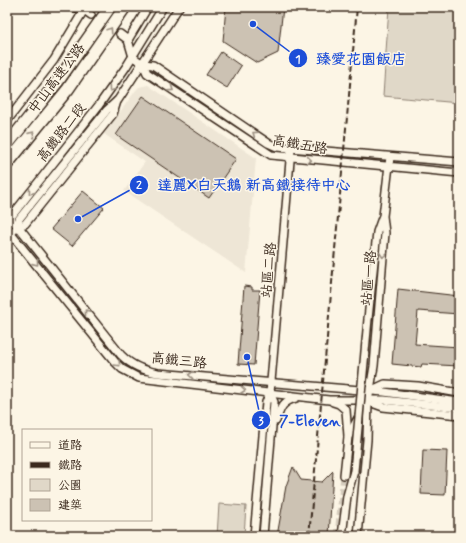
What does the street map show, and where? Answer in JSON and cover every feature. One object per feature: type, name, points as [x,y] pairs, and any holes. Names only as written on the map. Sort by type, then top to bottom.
[{"type":"highway","name":"中山高速公路","points":[[7,145],[58,81],[110,7]]},
{"type":"highway","name":"中山高速公路","points":[[7,164],[68,89],[125,7]]},
{"type":"street","points":[[72,7],[84,8],[91,15]]},
{"type":"street","points":[[128,40],[148,7]]},
{"type":"street","name":"高鐵路二段","points":[[8,219],[81,129],[133,57],[163,7]]},
{"type":"street","points":[[8,233],[18,226],[25,224],[113,114],[118,100],[179,7]]},
{"type":"street","points":[[7,121],[54,60],[84,8]]},
{"type":"street","points":[[120,34],[128,40],[133,57]]},
{"type":"street","name":"高鐵五路","points":[[133,57],[143,64],[153,65],[268,143],[277,146],[291,149],[459,162]]},
{"type":"street","name":"高鐵五路","points":[[143,64],[147,73],[264,152],[271,155],[459,173]]},
{"type":"street","name":"站區二路","points":[[254,536],[266,402],[270,393],[291,149]]},
{"type":"street","name":"站區一路","points":[[358,536],[368,402],[385,233],[383,216],[390,156]]},
{"type":"street","points":[[342,536],[345,504],[354,466],[377,232],[383,216]]},
{"type":"street","name":"高鐵三路","points":[[8,219],[18,226],[117,350],[134,366],[158,373],[370,391],[459,402]]},
{"type":"street","name":"高鐵三路","points":[[8,233],[115,362],[129,374],[148,380],[270,393],[298,398],[368,402],[384,400],[459,408]]},
{"type":"street","name":"高鐵三路","points":[[370,391],[385,384],[418,386],[459,393]]},
{"type":"street","name":"站區二路","points":[[263,536],[274,402],[270,393]]},
{"type":"street","points":[[271,436],[279,408],[286,401],[298,398]]},
{"type":"street","points":[[329,400],[340,404],[346,410],[348,438]]},
{"type":"street","name":"高鐵三路","points":[[368,402],[383,407],[459,415]]},
{"type":"street","name":"站區一路","points":[[344,475],[348,438],[356,420],[368,402]]},
{"type":"street","points":[[346,456],[350,449],[356,446],[363,449],[365,457]]},
{"type":"shaded area","points":[[148,85],[256,158],[246,273],[124,191],[145,162],[104,134],[136,90],[139,87]]},
{"type":"green space","points":[[389,7],[459,7],[459,103],[383,96]]},
{"type":"green space","points":[[219,504],[246,506],[244,536],[217,536]]},
{"type":"building","points":[[226,7],[283,7],[278,53],[257,63],[223,41]]},
{"type":"building","points":[[221,52],[241,66],[227,88],[206,75]]},
{"type":"building","points":[[143,96],[236,159],[209,198],[116,135]]},
{"type":"building","points":[[83,191],[104,208],[72,246],[51,229]]},
{"type":"building","points":[[244,286],[252,287],[252,290],[260,290],[254,365],[238,364]]},
{"type":"building","points":[[398,289],[459,296],[459,314],[418,311],[415,344],[459,347],[459,366],[422,364],[421,367],[392,364]]},
{"type":"building","points":[[423,450],[447,451],[445,495],[421,494]]},
{"type":"building","points":[[293,467],[301,480],[322,482],[333,471],[329,536],[277,536],[286,486]]},
{"type":"tunnel","points":[[91,15],[120,34]]},
{"type":"tunnel","points":[[338,536],[344,475]]},
{"type":"railway","points":[[309,536],[357,7]]},
{"type":"place","name":"臻愛花園飯店","points":[[253,24]]},
{"type":"place","name":"達麗X白天鵝 新高鐵接待中心","points":[[78,219]]},
{"type":"place","name":"7-Eleven","points":[[247,357]]}]
